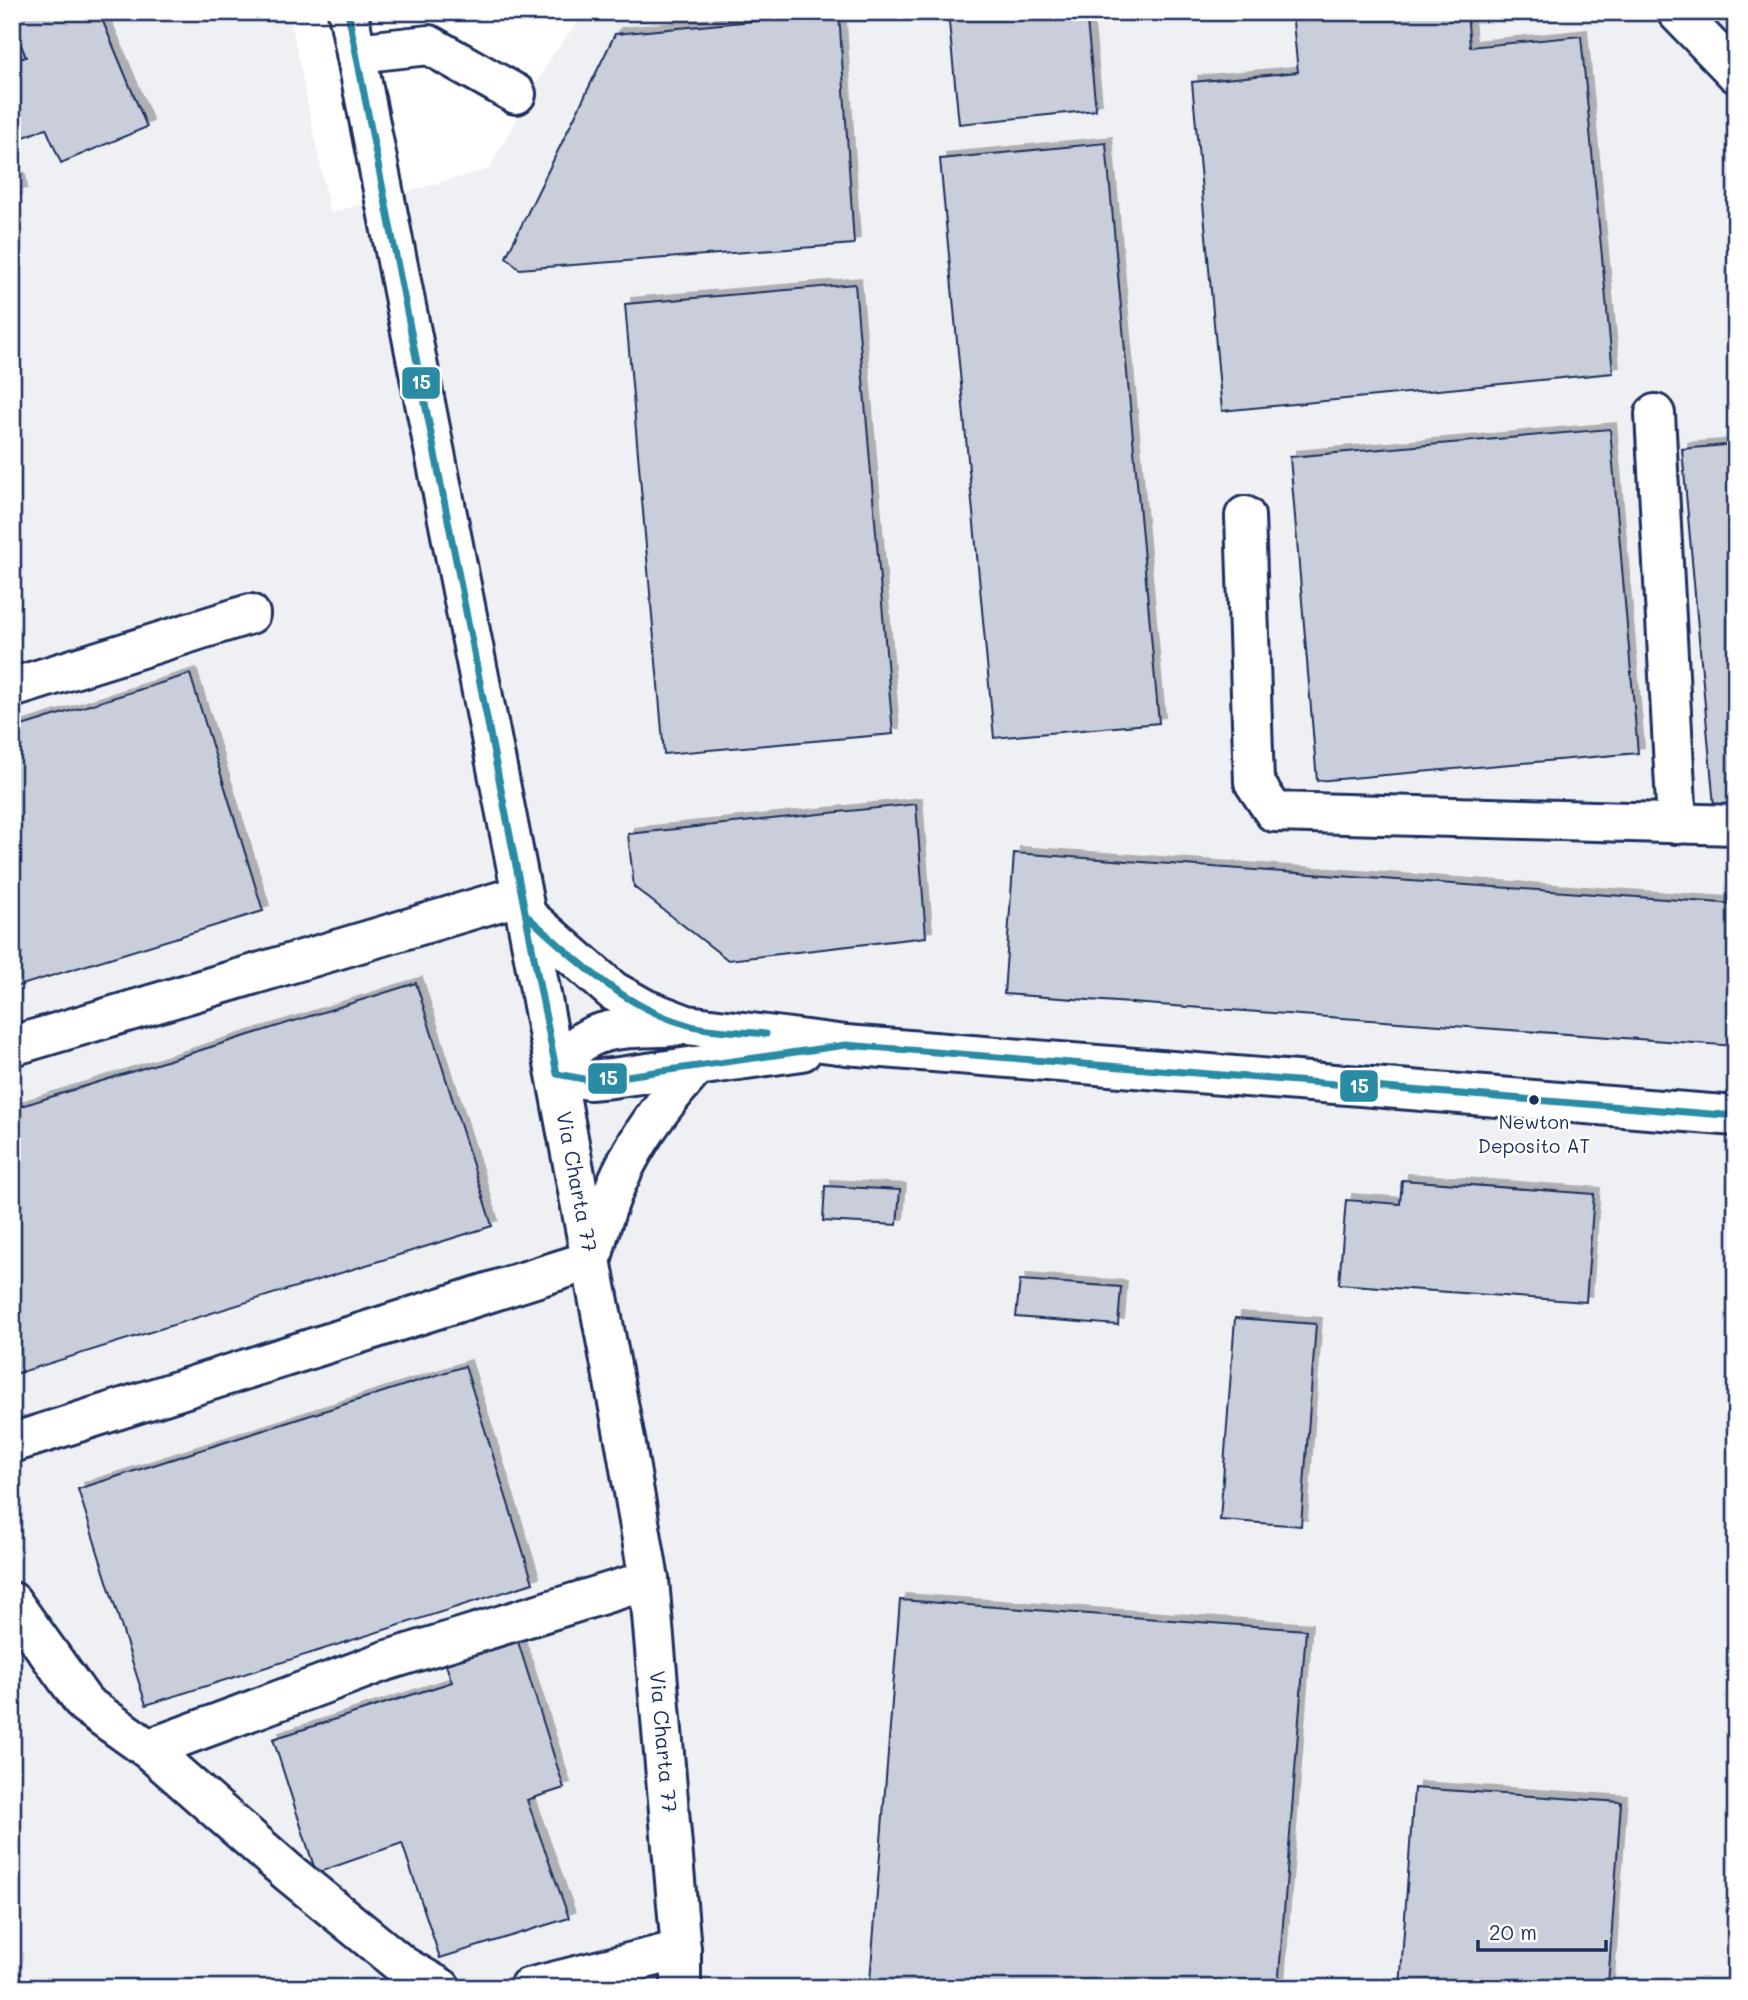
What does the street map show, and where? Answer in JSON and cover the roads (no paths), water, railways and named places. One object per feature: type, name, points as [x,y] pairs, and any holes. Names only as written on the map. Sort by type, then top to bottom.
[{"type":"street","name":"Via Charta 77","points":[[348,12],[524,905],[592,1260],[649,1580],[681,1950],[681,1988]]},
{"type":"street","points":[[1677,12],[1736,73]]},
{"type":"street","points":[[356,53],[429,45],[516,93]]},
{"type":"street","points":[[1655,414],[1676,824]]},
{"type":"street","points":[[1245,516],[1254,782],[1274,812],[1736,825]]},
{"type":"street","points":[[12,688],[250,614]]},
{"type":"street","points":[[12,1046],[524,905],[613,991],[645,1009],[687,1025]]},
{"type":"street","points":[[846,1045],[600,1079],[556,1074],[565,1054],[574,1045],[600,1032],[687,1025],[846,1045],[1736,1116]]},
{"type":"street","points":[[12,1443],[592,1260],[608,1203],[633,1149],[657,1111],[696,1066]]},
{"type":"street","points":[[148,1749],[385,1661],[649,1580]]},
{"type":"street","points":[[12,1602],[85,1704],[148,1749],[393,1957],[441,1988]]},
{"type":"street","points":[[528,1988],[681,1950]]},
{"type":"place","name":"Newton Deposito AT","points":[[1534,1100]]}]
